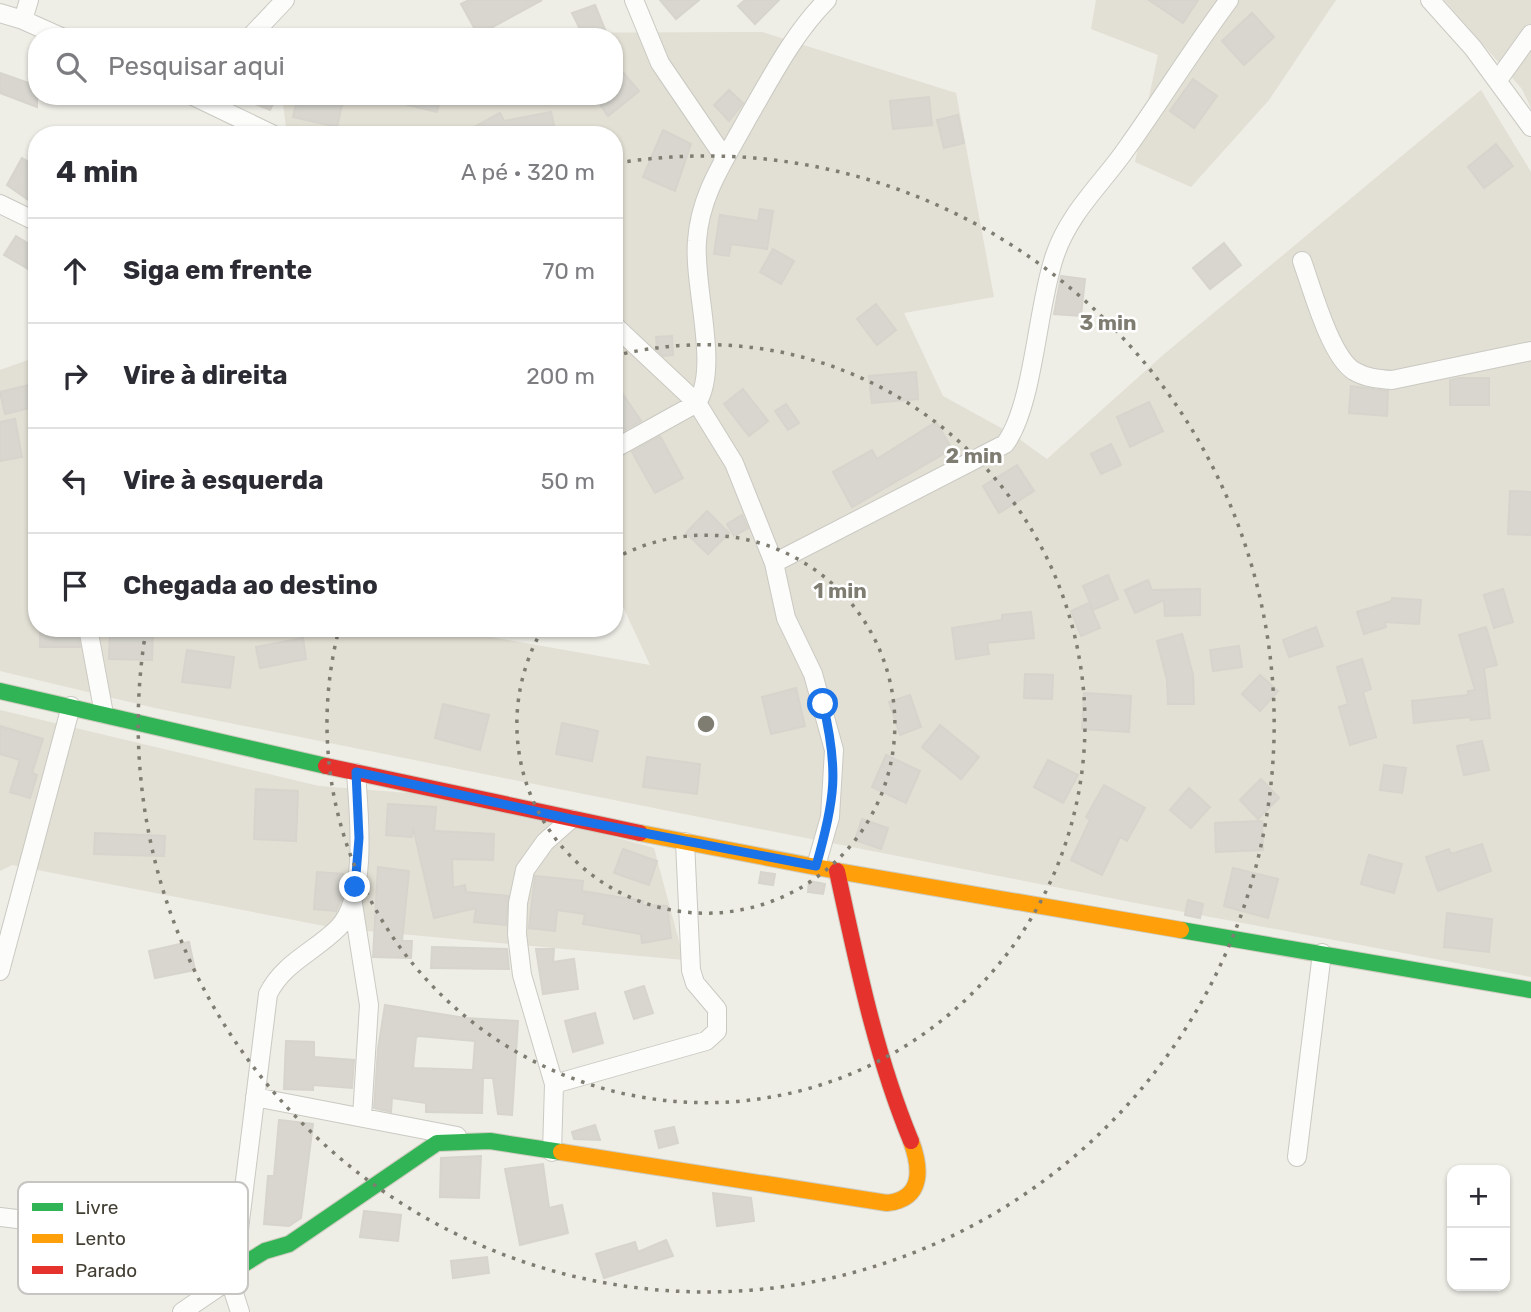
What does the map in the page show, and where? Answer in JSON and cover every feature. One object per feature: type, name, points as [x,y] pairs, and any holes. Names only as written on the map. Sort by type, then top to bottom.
[{"type":"street","points":[[23,20],[29,0]]},
{"type":"street","points":[[259,28],[285,0]]},
{"type":"street","points":[[634,0],[660,63],[724,157]]},
{"type":"street","points":[[623,444],[697,402],[705,391],[708,366],[698,286],[697,239],[700,214],[724,157],[777,66],[802,29],[827,0]]},
{"type":"street","points":[[774,563],[1005,444],[1014,432],[1055,254],[1069,225],[1085,200],[1128,148],[1229,0]]},
{"type":"street","points":[[1430,0],[1498,80],[1531,127]]},
{"type":"street","points":[[0,13],[41,28]]},
{"type":"street","points":[[1498,80],[1531,34]]},
{"type":"street","points":[[216,105],[256,126]]},
{"type":"street","points":[[0,204],[28,218]]},
{"type":"street","points":[[1302,261],[1339,355],[1353,370],[1372,379],[1392,380],[1531,351]]},
{"type":"street","points":[[623,333],[697,402],[734,463],[774,563],[786,618],[813,674],[834,750],[830,817],[816,866]]},
{"type":"street","points":[[90,637],[104,714]]},
{"type":"street","points":[[0,691],[356,772],[685,842],[837,871],[1531,990]]},
{"type":"street","points":[[0,971],[71,706]]},
{"type":"street","points":[[356,772],[359,838],[353,904],[369,1005],[362,1117]]},
{"type":"street","points":[[552,1152],[554,1084],[520,966],[518,903],[525,870],[532,858],[571,819]]},
{"type":"street","points":[[554,1084],[706,1041],[717,1031],[717,1009],[695,984],[691,970],[685,842]]},
{"type":"street","points":[[255,1097],[473,1140],[880,1203],[897,1203],[913,1194],[920,1174],[917,1159],[895,1107],[871,1027],[837,871]]},
{"type":"street","points":[[244,1182],[264,1008],[274,981],[337,929],[353,904]]},
{"type":"street","points":[[1297,1157],[1322,953]]},
{"type":"street","points":[[248,1262],[265,1251],[289,1244],[437,1143],[473,1140]]},
{"type":"street","points":[[0,1217],[18,1219]]},
{"type":"street","points":[[182,1312],[205,1294]]},
{"type":"street","points":[[236,1294],[240,1312]]},
{"type":"shaded area","points":[[1096,0],[1336,0],[1269,100],[1191,187],[1135,162],[1158,55],[1091,29]]},
{"type":"shaded area","points":[[1444,0],[1531,0],[1531,108],[1522,89]]},
{"type":"shaded area","points":[[762,32],[956,93],[994,297],[904,313],[943,396],[1012,434],[1047,459],[1162,356],[1481,90],[1531,172],[1531,977],[664,810],[155,708],[0,671],[0,370],[28,360],[28,637],[491,637],[650,665],[623,606],[623,126],[286,126],[283,105],[623,105],[623,33]]},
{"type":"shaded area","points":[[0,710],[319,786],[472,798],[654,848],[684,960],[335,928],[12,865],[0,871]]},
{"type":"building","points":[[469,0],[542,0],[491,28],[474,28],[461,4]]},
{"type":"building","points":[[660,0],[699,0],[676,19]]},
{"type":"building","points":[[745,0],[779,0],[755,24],[738,6]]},
{"type":"building","points":[[1149,0],[1198,0],[1183,23]]},
{"type":"building","points":[[595,5],[604,28],[580,28],[572,13]]},
{"type":"building","points":[[1252,13],[1274,37],[1244,65],[1222,41]]},
{"type":"building","points":[[623,72],[639,91],[623,104]]},
{"type":"building","points":[[0,73],[28,83],[28,104],[0,93]]},
{"type":"building","points":[[1193,79],[1217,96],[1194,128],[1170,111]]},
{"type":"building","points":[[729,90],[743,103],[729,121],[714,105]]},
{"type":"building","points":[[929,97],[932,125],[893,129],[890,101]]},
{"type":"building","points":[[258,105],[272,105],[270,110]]},
{"type":"building","points":[[296,105],[342,105],[337,126],[293,117]]},
{"type":"building","points":[[408,105],[439,105],[437,112]]},
{"type":"building","points":[[600,105],[622,105],[608,116]]},
{"type":"building","points":[[551,112],[554,126],[476,126],[500,113],[504,121]]},
{"type":"building","points":[[958,115],[964,143],[944,148],[937,120]]},
{"type":"building","points":[[663,130],[691,144],[675,191],[643,177]]},
{"type":"building","points":[[1496,144],[1513,166],[1484,188],[1468,167]]},
{"type":"building","points":[[22,158],[28,162],[28,200],[7,185]]},
{"type":"building","points":[[760,209],[773,211],[767,249],[731,244],[729,256],[714,254],[720,215],[758,221]]},
{"type":"building","points":[[16,236],[28,243],[28,269],[4,255]]},
{"type":"building","points":[[1224,243],[1241,265],[1210,289],[1193,268]]},
{"type":"building","points":[[773,249],[794,261],[781,284],[760,272]]},
{"type":"building","points":[[1061,276],[1085,279],[1081,316],[1054,314]]},
{"type":"building","points":[[876,304],[896,330],[877,345],[857,319]]},
{"type":"building","points":[[672,336],[673,355],[663,356],[657,349],[656,337]]},
{"type":"building","points":[[916,372],[918,399],[872,403],[869,376]]},
{"type":"building","points":[[1489,378],[1489,405],[1450,405],[1450,380]]},
{"type":"building","points":[[28,385],[28,408],[5,414],[0,392]]},
{"type":"building","points":[[1351,386],[1388,391],[1387,416],[1349,413]]},
{"type":"building","points":[[743,389],[768,421],[749,436],[724,404]]},
{"type":"building","points":[[623,394],[641,421],[623,431]]},
{"type":"building","points":[[1149,402],[1163,431],[1130,447],[1117,417]]},
{"type":"building","points":[[786,404],[799,423],[788,430],[775,411]]},
{"type":"building","points":[[15,419],[22,457],[0,461],[0,422]]},
{"type":"building","points":[[936,422],[952,449],[852,507],[833,472],[872,450],[877,459]]},
{"type":"building","points":[[660,436],[683,478],[655,493],[632,452]]},
{"type":"building","points":[[1111,444],[1121,465],[1101,474],[1091,454]]},
{"type":"building","points":[[1017,465],[1034,491],[999,513],[983,486]]},
{"type":"building","points":[[1510,491],[1531,492],[1531,535],[1508,534]]},
{"type":"building","points":[[707,511],[729,533],[708,554],[686,533]]},
{"type":"building","points":[[742,515],[748,528],[734,536],[727,524]]},
{"type":"building","points":[[1108,575],[1118,599],[1093,610],[1083,586]]},
{"type":"building","points":[[1148,580],[1152,590],[1200,589],[1200,615],[1165,616],[1164,600],[1135,613],[1125,590]]},
{"type":"building","points":[[1503,589],[1513,622],[1494,628],[1484,595]]},
{"type":"building","points":[[1392,598],[1421,600],[1419,624],[1384,622],[1386,627],[1364,634],[1357,612],[1392,601]]},
{"type":"building","points":[[1089,603],[1100,628],[1081,636],[1071,611]]},
{"type":"building","points":[[1031,612],[1034,638],[987,643],[989,654],[956,659],[952,628],[1002,620],[1002,615]]},
{"type":"building","points":[[1316,627],[1323,646],[1289,657],[1283,640]]},
{"type":"building","points":[[1486,627],[1497,665],[1484,668],[1490,718],[1471,720],[1470,717],[1414,723],[1412,701],[1468,695],[1468,691],[1475,690],[1459,635]]},
{"type":"building","points":[[1182,634],[1193,675],[1194,704],[1168,704],[1167,680],[1157,641]]},
{"type":"building","points":[[40,637],[78,637],[80,647],[40,647]]},
{"type":"building","points":[[110,637],[153,637],[152,660],[109,659]]},
{"type":"building","points":[[303,638],[306,659],[260,668],[256,647]]},
{"type":"building","points":[[1239,646],[1242,667],[1213,671],[1210,650]]},
{"type":"building","points":[[187,650],[234,657],[230,688],[182,682]]},
{"type":"building","points":[[1362,659],[1371,689],[1363,692],[1376,737],[1350,745],[1339,707],[1348,704],[1337,667]]},
{"type":"building","points":[[1025,674],[1053,675],[1052,699],[1024,698]]},
{"type":"building","points":[[1260,675],[1278,691],[1260,711],[1242,694]]},
{"type":"building","points":[[796,688],[805,726],[771,734],[762,697]]},
{"type":"building","points":[[1084,693],[1131,696],[1129,732],[1082,729]]},
{"type":"building","points":[[910,695],[921,727],[900,735],[889,702]]},
{"type":"building","points":[[443,704],[489,715],[480,750],[435,738]]},
{"type":"building","points":[[562,723],[598,731],[592,761],[556,754]]},
{"type":"building","points":[[940,725],[979,757],[961,779],[922,747]]},
{"type":"building","points":[[0,726],[43,739],[32,773],[37,775],[30,798],[10,792],[20,760],[0,754]]},
{"type":"building","points":[[1482,741],[1489,770],[1464,775],[1457,746]]},
{"type":"building","points":[[886,755],[920,771],[906,803],[872,787]]},
{"type":"building","points":[[647,757],[700,764],[697,794],[643,787]]},
{"type":"building","points":[[1048,760],[1078,775],[1063,803],[1034,787]]},
{"type":"building","points":[[1384,765],[1406,768],[1402,793],[1380,790]]},
{"type":"building","points":[[1261,779],[1279,798],[1258,819],[1240,800]]},
{"type":"building","points":[[1104,785],[1145,808],[1127,841],[1120,837],[1102,875],[1071,860],[1090,820],[1086,817]]},
{"type":"building","points":[[1189,788],[1210,807],[1191,828],[1170,810]]},
{"type":"building","points":[[256,789],[298,791],[296,841],[254,839]]},
{"type":"building","points":[[388,804],[436,807],[434,831],[494,834],[493,860],[452,859],[453,888],[465,885],[466,892],[508,896],[506,925],[474,922],[476,908],[434,918],[413,827],[412,837],[386,835]]},
{"type":"building","points":[[862,819],[888,828],[881,849],[855,840]]},
{"type":"building","points":[[1262,821],[1263,850],[1216,852],[1215,823]]},
{"type":"building","points":[[95,833],[165,836],[164,856],[94,854]]},
{"type":"building","points":[[1482,844],[1491,871],[1438,891],[1426,857],[1449,849],[1451,854]]},
{"type":"building","points":[[623,849],[657,861],[649,885],[614,873]]},
{"type":"building","points":[[1369,855],[1402,864],[1394,893],[1361,884]]},
{"type":"building","points":[[378,867],[409,871],[402,941],[412,941],[411,958],[373,957]]},
{"type":"building","points":[[1233,868],[1278,879],[1268,918],[1224,906]]},
{"type":"building","points":[[317,872],[343,874],[341,899],[336,911],[314,909]]},
{"type":"building","points":[[761,872],[775,874],[773,885],[759,883]]},
{"type":"building","points":[[535,876],[583,881],[582,891],[643,901],[642,905],[667,906],[671,938],[642,943],[641,934],[583,924],[585,914],[557,910],[555,931],[529,928]]},
{"type":"building","points":[[809,881],[825,884],[823,894],[808,892]]},
{"type":"building","points":[[1188,900],[1203,904],[1200,918],[1185,915]]},
{"type":"building","points":[[1447,913],[1492,919],[1489,952],[1444,947]]},
{"type":"building","points":[[189,942],[195,970],[155,978],[149,951]]},
{"type":"building","points":[[432,947],[507,949],[509,969],[431,968]]},
{"type":"building","points":[[536,949],[554,949],[553,962],[574,959],[578,989],[543,994]]},
{"type":"building","points":[[644,986],[653,1013],[634,1019],[625,992]]},
{"type":"building","points":[[385,1005],[465,1018],[518,1021],[512,1115],[498,1114],[493,1078],[483,1078],[482,1113],[426,1112],[426,1103],[392,1098],[391,1112],[374,1108],[378,1049]],"holes":[[[416,1037],[475,1041],[473,1070],[413,1068]]]},
{"type":"building","points":[[595,1013],[603,1043],[573,1052],[565,1021]]},
{"type":"building","points":[[286,1041],[314,1042],[314,1057],[354,1060],[352,1088],[313,1085],[313,1090],[284,1089]]},
{"type":"building","points":[[279,1120],[313,1124],[301,1218],[289,1226],[264,1224],[268,1176],[274,1176]]},
{"type":"building","points":[[595,1125],[600,1140],[574,1139],[572,1132]]},
{"type":"building","points":[[674,1127],[678,1143],[659,1148],[655,1131]]},
{"type":"building","points":[[481,1156],[479,1198],[440,1197],[441,1158]]},
{"type":"building","points":[[543,1164],[549,1208],[562,1205],[568,1233],[520,1245],[505,1169]]},
{"type":"building","points":[[713,1193],[751,1198],[754,1221],[717,1226]]},
{"type":"building","points":[[364,1211],[401,1215],[398,1241],[360,1237]]},
{"type":"building","points":[[666,1240],[673,1256],[604,1278],[596,1254],[635,1242],[638,1252]]},
{"type":"building","points":[[487,1257],[489,1273],[453,1278],[451,1261]]},
{"type":"traffic: fast","points":[[0,691],[326,766]]},
{"type":"traffic: fast","points":[[1181,930],[1531,990]]},
{"type":"traffic: fast","points":[[248,1261],[265,1251],[289,1244],[437,1143],[490,1141],[561,1152]]},
{"type":"traffic: slow","points":[[640,833],[837,871],[1181,930]]},
{"type":"traffic: slow","points":[[561,1152],[887,1203],[908,1195],[917,1181],[917,1162],[911,1141]]},
{"type":"traffic: jam","points":[[326,766],[640,833]]},
{"type":"traffic: jam","points":[[837,871],[877,1042],[911,1141]]},
{"type":"route","points":[[355,887],[359,838],[356,772],[571,819],[816,866],[830,817],[834,786],[834,750],[823,704]]}]
